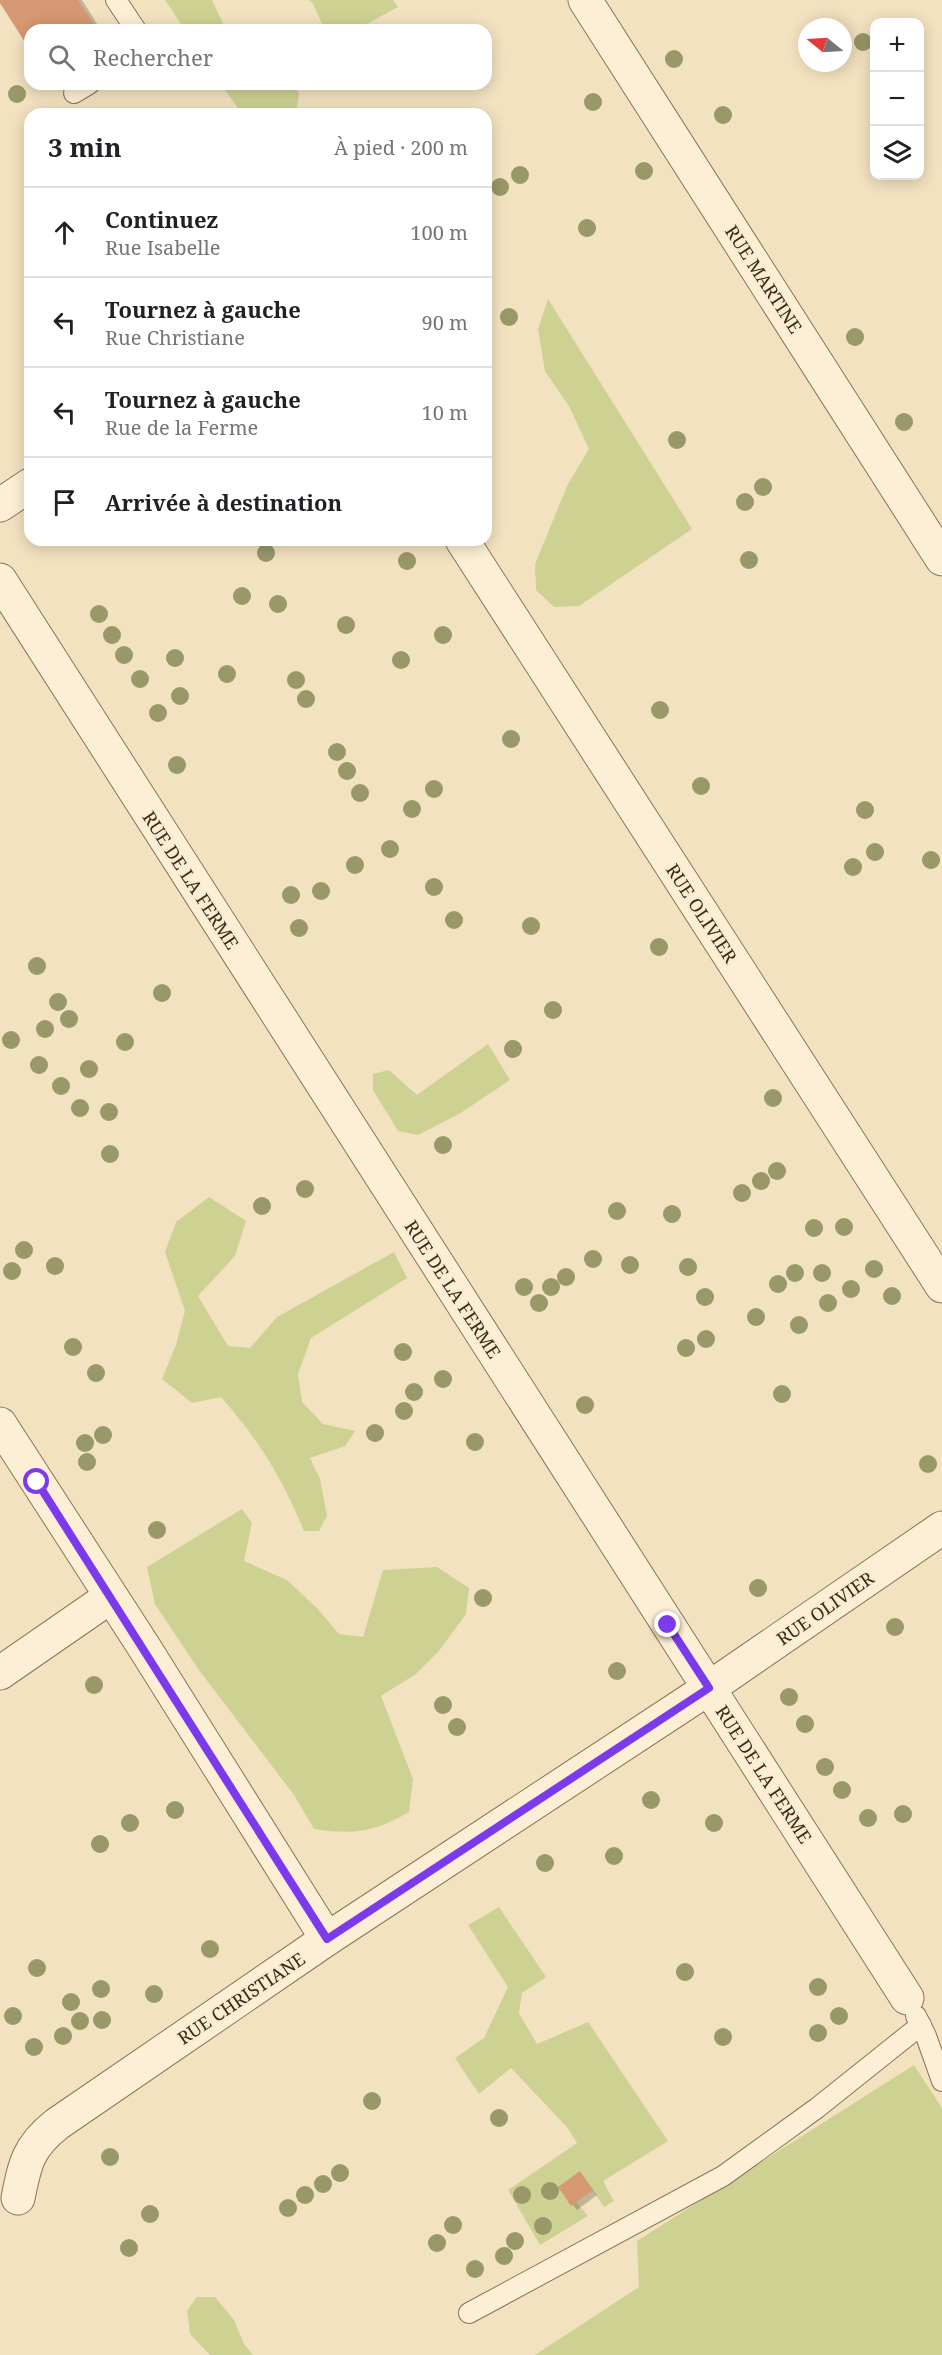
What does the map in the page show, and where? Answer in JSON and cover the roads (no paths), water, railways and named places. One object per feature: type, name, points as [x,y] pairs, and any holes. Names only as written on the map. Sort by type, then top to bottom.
[{"type":"street","name":"RUE MARTINE","points":[[585,0],[942,559]]},
{"type":"street","points":[[0,505],[24,489]]},
{"type":"street","name":"RUE OLIVIER","points":[[466,546],[942,1286]]},
{"type":"street","name":"RUE DE LA FERME","points":[[0,580],[914,2012]]},
{"type":"street","points":[[0,1424],[327,1939]]},
{"type":"street","name":"RUE OLIVIER","points":[[709,1688],[942,1528]]},
{"type":"street","points":[[0,1672],[110,1596]]},
{"type":"street","name":"RUE CHRISTIANE","points":[[18,2198],[24,2165],[31,2150],[42,2136],[327,1939],[709,1688]]},
{"type":"lane","points":[[116,0],[132,24]]},
{"type":"lane","points":[[469,2313],[723,2176],[817,2108],[914,2012],[942,2081]]}]
